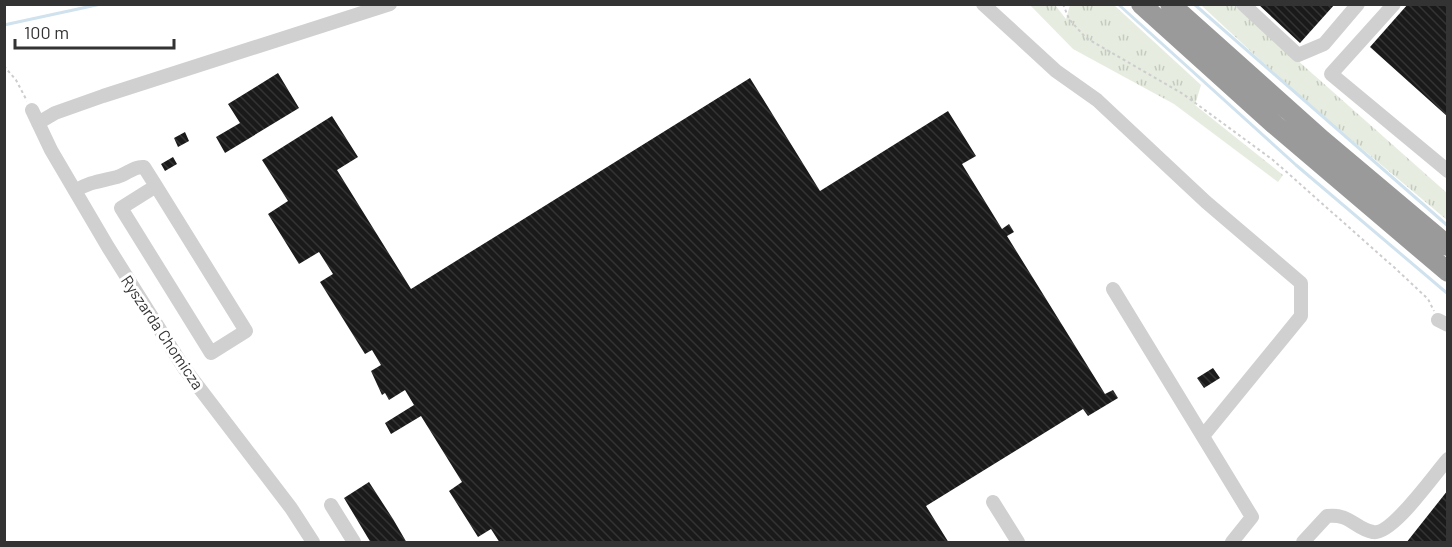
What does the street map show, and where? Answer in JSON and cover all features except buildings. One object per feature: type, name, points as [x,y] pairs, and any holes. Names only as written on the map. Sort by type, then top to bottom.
[{"type":"highway","points":[[1141,4],[1275,125],[1448,272]]},
{"type":"highway","points":[[1170,4],[1322,140],[1448,246]]},
{"type":"street","points":[[35,117],[55,113],[390,4]]},
{"type":"street","points":[[983,4],[1056,71],[1097,100],[1206,202],[1301,283],[1301,316],[1203,436]]},
{"type":"street","points":[[1243,4],[1298,55],[1324,44],[1358,4]]},
{"type":"street","points":[[1394,4],[1331,74],[1448,171]]},
{"type":"street","name":"Ryszarda Chomicza","points":[[35,117],[75,190],[184,368],[291,508],[313,543]]},
{"type":"street","points":[[75,190],[95,180],[117,177],[138,167],[144,168],[156,186],[246,331],[211,353],[121,208],[156,186]]},
{"type":"street","points":[[1113,289],[1252,517],[1232,543]]},
{"type":"street","points":[[1303,543],[1327,516],[1339,514],[1372,532],[1379,532],[1394,524],[1448,459]]},
{"type":"street","points":[[993,502],[1018,543]]},
{"type":"street","points":[[331,505],[354,543]]},
{"type":"path","points":[[1063,4],[1069,19],[1086,38],[1183,94],[1273,160],[1428,299],[1443,322]]},
{"type":"path","points":[[4,66],[16,80],[35,117]]},
{"type":"green space","points":[[1030,5],[1055,5],[1066,19],[1070,5],[1114,5],[1201,85],[1195,105],[1283,175],[1278,182],[1174,104],[1073,49]]},
{"type":"green space","points":[[1201,5],[1235,5],[1447,193],[1447,220],[1298,95]]},
{"type":"waterway","points":[[4,25],[101,4]]},
{"type":"waterway","points":[[1118,4],[1296,165],[1448,294]]},
{"type":"waterway","points":[[1194,4],[1448,226]]}]
